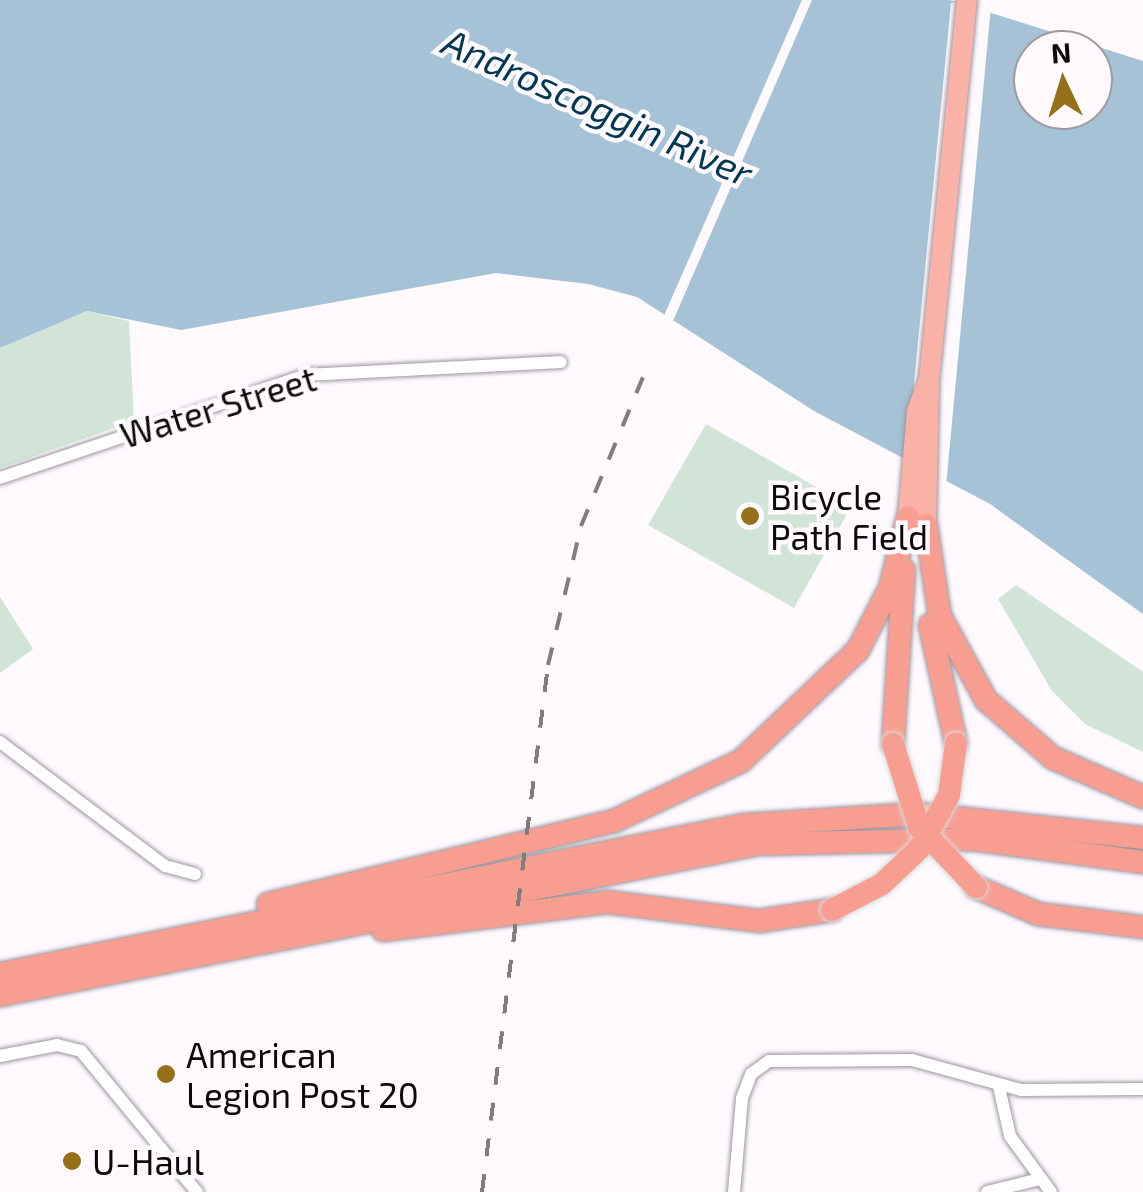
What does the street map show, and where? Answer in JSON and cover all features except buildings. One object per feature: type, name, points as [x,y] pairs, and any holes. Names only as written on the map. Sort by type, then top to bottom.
[{"type":"highway","points":[[310,931],[339,936],[607,902],[759,921],[832,910],[882,884],[928,838],[949,795],[956,744],[921,585],[917,411],[929,380],[967,0]]},
{"type":"highway","points":[[917,521],[893,744],[919,827],[976,887],[1038,914],[1143,928]]},
{"type":"highway","points":[[917,521],[940,616],[986,700],[1053,758],[1143,796]]},
{"type":"highway","points":[[106,952],[160,929],[614,820],[703,784],[771,739],[841,671],[882,606],[917,521]]},
{"type":"highway","points":[[0,974],[743,824],[919,814],[1143,838]]},
{"type":"highway","points":[[0,995],[674,856],[801,840],[972,839],[1143,862]]},
{"type":"street","name":"Water Street","points":[[0,478],[306,375],[562,362]]},
{"type":"street","points":[[0,742],[164,866],[195,874]]},
{"type":"street","points":[[0,1056],[74,1048],[197,1192]]},
{"type":"street","points":[[734,1192],[742,1098],[751,1074],[770,1061],[912,1060],[999,1087],[1143,1089]]},
{"type":"street","points":[[999,1087],[1010,1136],[1051,1192]]},
{"type":"street","points":[[987,1192],[1040,1179]]},
{"type":"green space","points":[[87,311],[129,321],[134,421],[0,468],[0,348]]},
{"type":"green space","name":"Bicycle Path Field","points":[[706,424],[851,507],[794,608],[648,525]]},
{"type":"green space","points":[[1016,585],[1143,672],[1143,752],[1085,724],[1052,691],[998,599]]},
{"type":"green space","points":[[0,597],[33,649],[0,673]]},
{"type":"water","name":"Androscoggin River","points":[[0,0],[950,0],[1045,30],[1013,30],[1013,130],[1113,130],[1113,52],[1143,61],[1143,614],[990,504],[814,411],[637,297],[588,284],[496,273],[181,330],[87,311],[0,348]]},
{"type":"pier","points":[[802,0],[812,0],[670,328],[663,318]]},
{"type":"pier","points":[[970,0],[991,6],[946,486],[906,465],[951,3]]},
{"type":"railway","points":[[482,1192],[548,665],[581,526],[643,377]]},
{"type":"place","name":"Bicycle Path Field","points":[[750,516]]},
{"type":"place","name":"American Legion Post 20","points":[[166,1074]]},
{"type":"place","name":"U-Haul","points":[[72,1161]]}]
